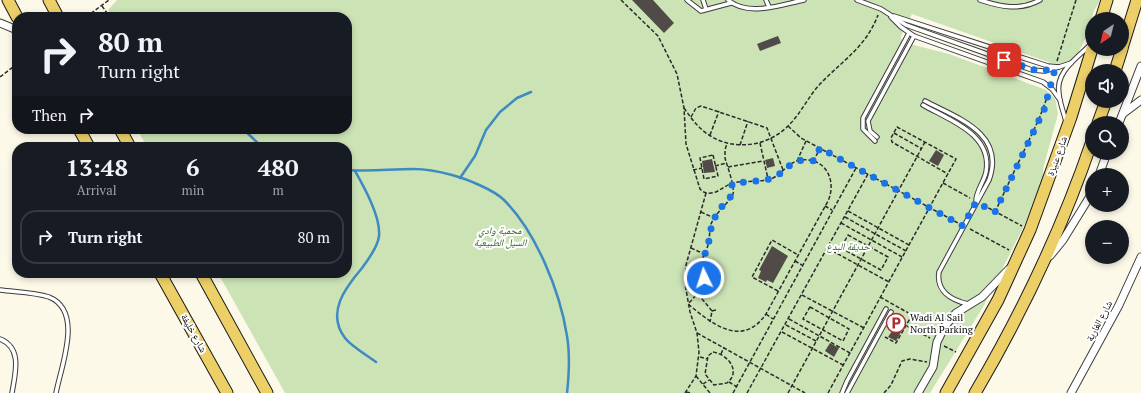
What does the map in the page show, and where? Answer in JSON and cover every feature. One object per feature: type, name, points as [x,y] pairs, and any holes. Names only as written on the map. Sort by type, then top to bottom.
[{"type":"main road","points":[[8,0],[14,12]]},
{"type":"main road","points":[[49,0],[55,12]]},
{"type":"main road","points":[[1103,12],[1107,0]]},
{"type":"main road","points":[[1129,26],[1137,0]]},
{"type":"main road","name":"شارع عنيزة","points":[[946,393],[986,324],[1030,230],[1067,127],[1089,56]]},
{"type":"main road","points":[[975,393],[1014,324],[1041,268],[1085,159]]},
{"type":"main road","name":"شارع خليفة","points":[[163,278],[227,393]]},
{"type":"main road","points":[[204,278],[267,393]]},
{"type":"street","points":[[0,23],[12,28]]},
{"type":"street","points":[[1122,115],[1141,66]]},
{"type":"street","points":[[1122,115],[1141,100]]},
{"type":"street","points":[[1041,268],[1062,240],[1085,204]]},
{"type":"street","name":"شارع الغارية","points":[[1071,393],[1119,305],[1141,257]]},
{"type":"street","name":"شارع عنيزة","points":[[918,393],[931,373],[937,342],[945,326],[956,313],[982,297],[1018,258]]},
{"type":"lane","points":[[687,0],[697,10],[706,10],[729,1],[749,9],[769,7],[804,0]]},
{"type":"lane","points":[[703,0],[706,10]]},
{"type":"lane","points":[[766,0],[769,7]]},
{"type":"lane","points":[[857,0],[881,9],[914,36],[1040,80],[1050,87],[1060,100]]},
{"type":"lane","points":[[980,0],[1010,7],[1024,6],[1040,0]]},
{"type":"lane","points":[[889,15],[906,25],[1032,70],[1044,72],[1071,63]]},
{"type":"lane","points":[[889,15],[1057,67]]},
{"type":"lane","points":[[875,141],[863,129],[863,118],[909,33]]},
{"type":"lane","points":[[877,137],[870,131],[868,121],[914,36]]},
{"type":"lane","points":[[1067,127],[1058,93],[1060,80],[1062,73],[1085,50]]},
{"type":"lane","points":[[969,305],[958,302],[948,296],[940,286],[938,277],[942,262],[976,202],[982,195],[991,174],[993,162],[989,145],[977,130],[924,103],[969,130],[980,142],[985,154],[986,166],[976,202]]},
{"type":"lane","points":[[0,290],[49,297],[59,304],[66,314],[69,332],[56,393]]},
{"type":"lane","points":[[842,393],[886,309]]},
{"type":"lane","points":[[847,393],[891,312]]},
{"type":"lane","points":[[0,339],[12,347],[16,359],[12,393]]},
{"type":"path","points":[[93,12],[109,0]]},
{"type":"path","points":[[621,0],[658,36],[677,74],[684,108],[686,144],[697,186],[706,193],[715,192],[732,184],[768,180],[797,161],[813,161],[823,167],[830,178],[831,192],[825,206],[766,314],[754,326],[739,331],[726,330],[710,322],[688,304]]},
{"type":"path","points":[[1057,67],[1076,0]]},
{"type":"path","points":[[102,6],[106,12]]},
{"type":"path","points":[[684,108],[691,117],[710,135],[727,143],[740,145],[760,143],[772,138],[788,126],[816,89],[865,40],[881,9]]},
{"type":"path","points":[[0,77],[12,68]]},
{"type":"path","points":[[995,212],[1044,110],[1050,87]]},
{"type":"path","points":[[691,117],[696,108],[700,106],[767,128],[783,170]]},
{"type":"path","points":[[710,135],[719,112]]},
{"type":"path","points":[[740,145],[748,121]]},
{"type":"path","points":[[788,126],[795,135],[963,226],[1018,258]]},
{"type":"path","points":[[828,393],[956,160],[897,127],[891,138],[892,142],[948,174]]},
{"type":"path","points":[[894,133],[922,149]]},
{"type":"path","points":[[797,161],[806,141]]},
{"type":"path","points":[[788,393],[925,142]]},
{"type":"path","points":[[688,304],[698,294],[703,283],[704,254],[707,248],[710,228],[714,218],[732,195],[732,184],[725,150],[727,143]]},
{"type":"path","points":[[760,143],[768,180]]},
{"type":"path","points":[[813,161],[820,148]]},
{"type":"path","points":[[713,155],[715,166],[718,176],[704,179],[700,158],[713,155]]},
{"type":"path","points":[[728,167],[764,160]]},
{"type":"path","points":[[715,166],[727,163]]},
{"type":"path","points":[[693,170],[702,168]]},
{"type":"path","points":[[733,393],[856,168]]},
{"type":"path","points":[[747,393],[868,174]]},
{"type":"path","points":[[943,183],[1030,230]]},
{"type":"path","points":[[692,393],[685,392],[696,376],[699,357],[697,334],[688,304],[685,275],[690,247],[706,193]]},
{"type":"path","points":[[825,206],[833,210]]},
{"type":"path","points":[[848,211],[909,245]]},
{"type":"path","points":[[701,212],[714,218]]},
{"type":"path","points":[[845,217],[906,251]]},
{"type":"path","points":[[841,224],[902,257]]},
{"type":"path","points":[[848,235],[868,246],[888,257],[881,270],[841,248],[848,235]]},
{"type":"path","points":[[778,291],[752,277],[772,240],[798,255]]},
{"type":"path","points":[[690,247],[704,254]]},
{"type":"path","points":[[828,248],[888,282]]},
{"type":"path","points":[[795,261],[803,265]]},
{"type":"path","points":[[703,283],[708,286]]},
{"type":"path","points":[[698,294],[712,311],[710,322]]},
{"type":"path","points":[[802,295],[864,328]]},
{"type":"path","points":[[880,298],[912,316],[896,343],[883,336]]},
{"type":"path","points":[[810,307],[829,318],[849,329],[843,341],[803,319],[810,307]]},
{"type":"path","points":[[712,311],[716,310]]},
{"type":"path","points":[[766,314],[773,319]]},
{"type":"path","points":[[789,319],[850,353]]},
{"type":"path","points":[[786,324],[816,341]]},
{"type":"path","points":[[782,332],[843,365]]},
{"type":"path","points":[[697,334],[724,347],[805,393]]},
{"type":"path","points":[[721,354],[724,347]]},
{"type":"path","points":[[711,353],[721,354],[728,359],[733,368],[733,373],[729,382],[716,386],[709,380],[705,371],[711,353]]},
{"type":"path","points":[[699,357],[708,359]]},
{"type":"path","points":[[884,393],[891,385],[899,365],[904,360],[914,359],[934,363]]},
{"type":"path","points":[[696,376],[710,393]]},
{"type":"path","points":[[703,384],[709,380]]},
{"type":"path","points":[[729,382],[737,387]]},
{"type":"green space","points":[[117,0],[1100,0],[1094,12],[1085,12],[1085,38],[1081,48],[1070,61],[1061,64],[1051,63],[912,14],[901,36],[901,39],[910,44],[949,54],[1046,90],[1055,98],[1058,114],[1043,169],[1044,177],[1026,222],[983,307],[930,393],[285,393],[221,278],[352,278],[352,142],[144,142],[140,134],[352,134],[352,12],[110,12],[108,10]]},
{"type":"building","points":[[632,0],[653,0],[674,23],[664,33]]},
{"type":"building","points":[[778,36],[781,43],[760,51],[757,44]]},
{"type":"building","points":[[936,150],[944,155],[938,166],[929,161]]},
{"type":"building","points":[[773,158],[775,166],[767,168],[765,160]]},
{"type":"building","points":[[712,159],[715,172],[704,173],[702,161]]},
{"type":"building","points":[[772,246],[788,256],[773,283],[767,280],[766,282],[758,278],[761,271],[759,270]]},
{"type":"building","points":[[894,328],[901,332],[896,341],[888,337]]},
{"type":"building","points":[[830,343],[839,348],[834,357],[825,351]]},
{"type":"waterway","points":[[460,178],[475,156],[486,130],[500,112],[517,98],[531,92]]},
{"type":"waterway","points":[[248,134],[257,142]]},
{"type":"waterway","points":[[352,170],[414,169],[438,172],[472,182],[494,192],[504,200],[516,213],[536,245],[545,263],[559,300],[568,343],[569,364],[567,393]]},
{"type":"waterway","points":[[355,171],[375,211],[379,228],[379,236],[377,245],[344,292],[340,301],[337,319],[345,338],[376,362]]},
{"type":"place","name":"Wadi Al Sail North Parking","points":[[896,323]]},
{"type":"route","points":[[704,278],[703,259],[708,246],[710,228],[719,210],[730,199],[733,190],[732,184],[768,180],[773,178],[792,163],[801,160],[813,161],[820,148],[963,226],[976,202],[995,212],[1044,110],[1055,69],[1044,72],[1032,70],[1004,60]]},
{"type":"park label","name":"محمية وادي السيل الطبيعية","points":[[500,236]]},
{"type":"park label","name":"حديقة البدع","points":[[848,246]]}]
